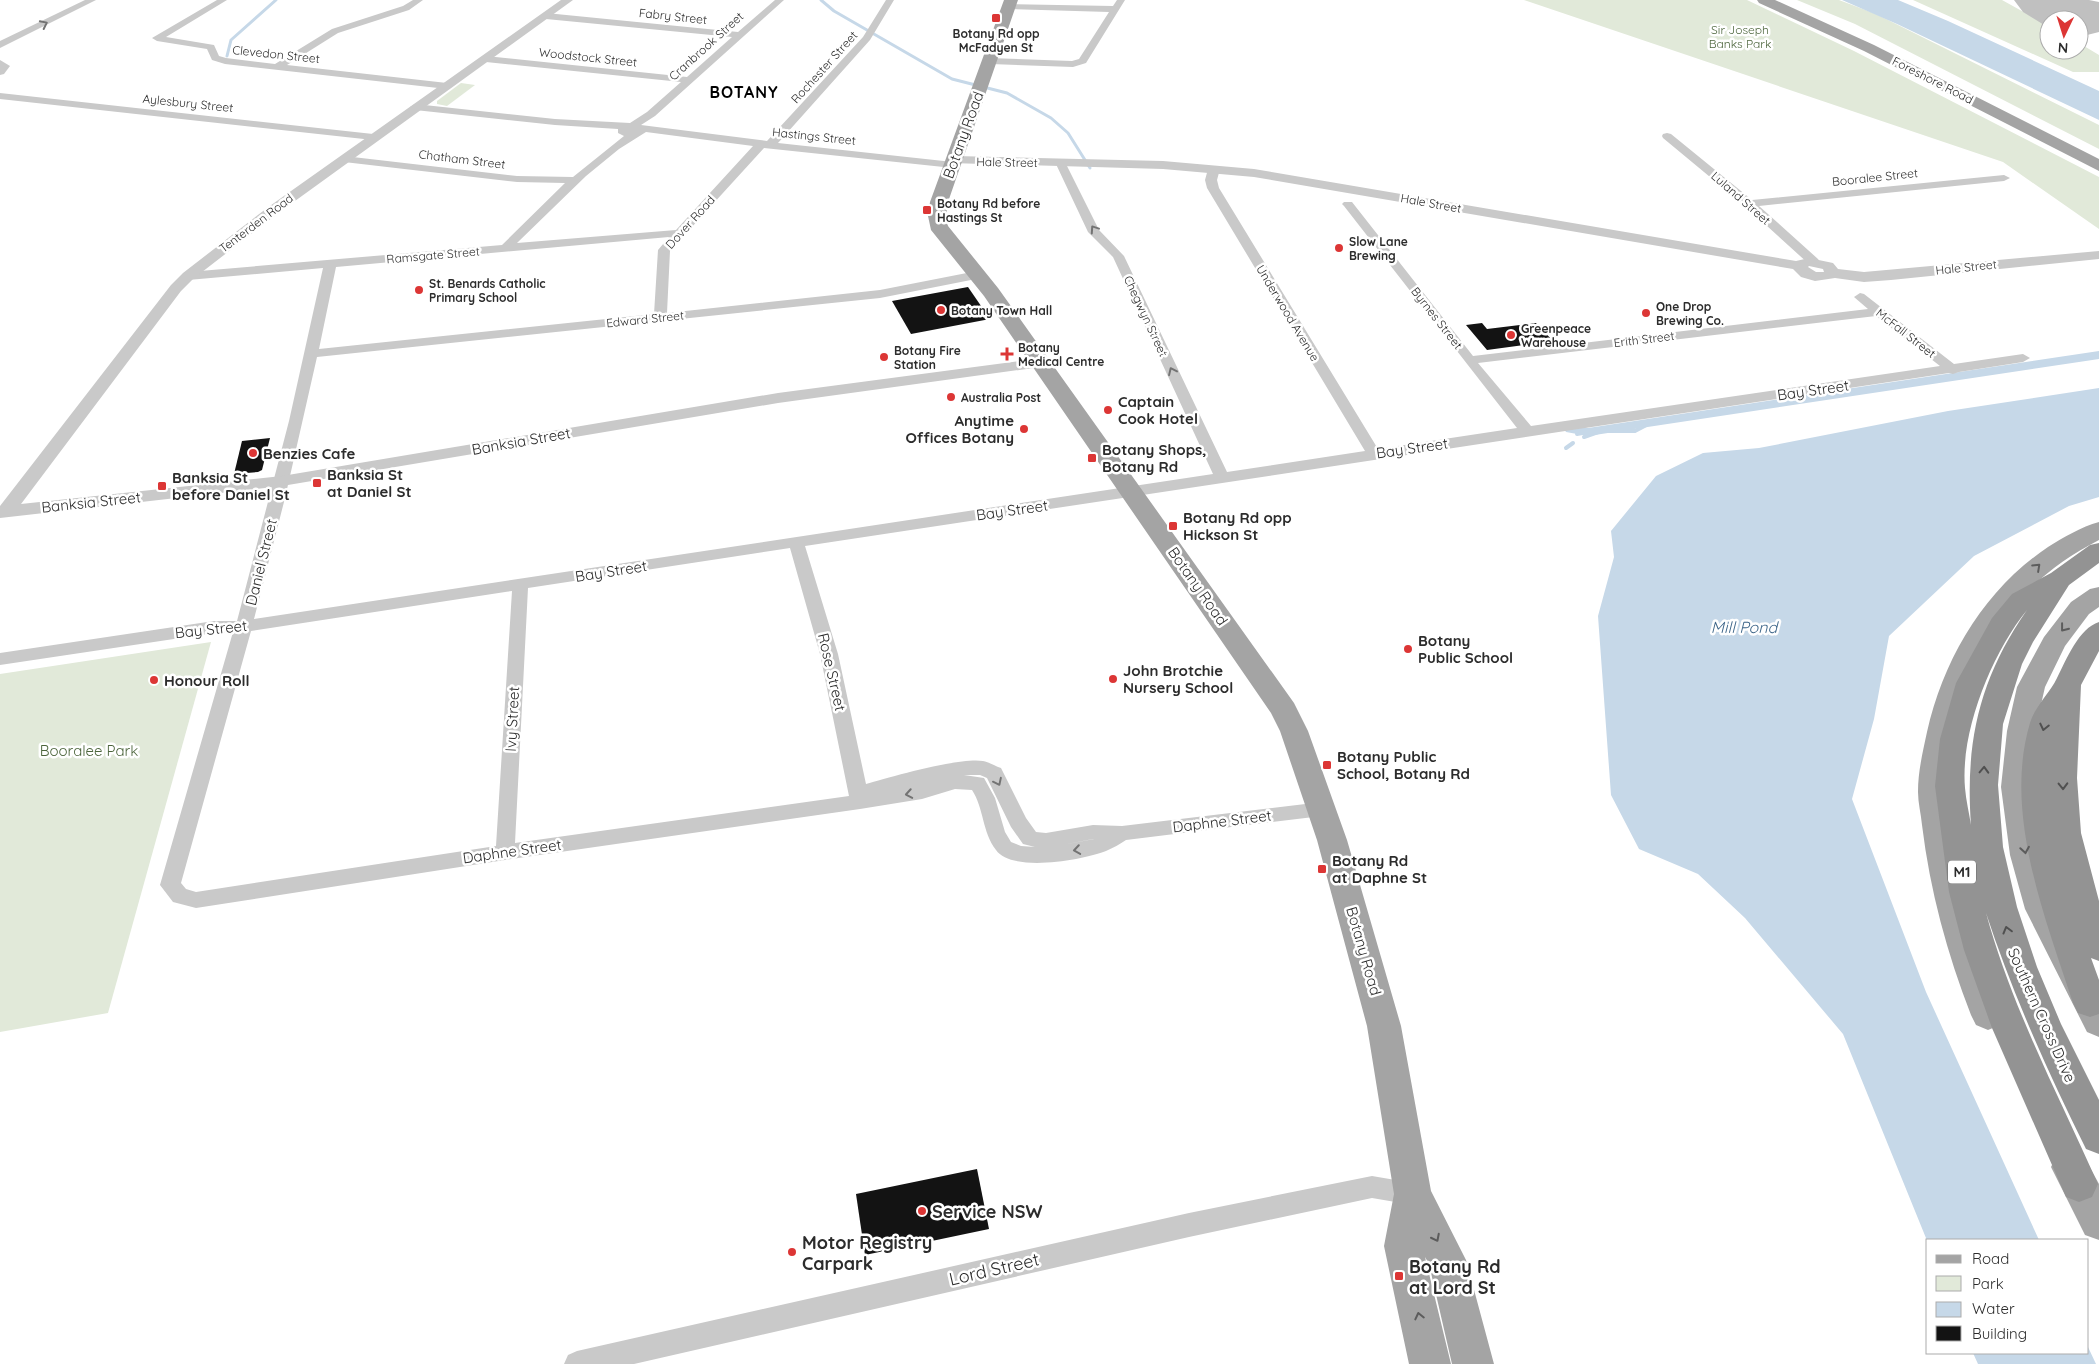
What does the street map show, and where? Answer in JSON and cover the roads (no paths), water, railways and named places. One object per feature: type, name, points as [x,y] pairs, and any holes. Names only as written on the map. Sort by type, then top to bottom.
[{"type":"highway","name":"M1","points":[[2080,1184],[2009,1028],[1980,950],[1965,892],[1950,786],[1954,739],[1970,683],[2001,624],[2021,600],[2060,579],[2099,551]]},
{"type":"highway","name":"Southern Cross Drive","points":[[2060,579],[2043,608],[2021,637],[2008,664],[1990,718],[1984,751],[1983,805],[1992,872],[2010,941],[2036,1008],[2099,1137]]},
{"type":"highway","points":[[2095,1012],[2068,934],[2046,860],[2037,808],[2038,764],[2045,721],[2068,685],[2081,656],[2099,631]]},
{"type":"highway","points":[[2068,685],[2062,785],[2066,833],[2082,898],[2099,948]]},
{"type":"main road","name":"Foreshore Road","points":[[1764,0],[1878,52],[2099,166]]},
{"type":"main road","name":"Foreshore Road","points":[[1788,0],[1896,50],[2099,154]]},
{"type":"main road","name":"Botany Road","points":[[1010,3],[937,209],[937,223],[940,230],[991,292],[1042,363],[1284,710],[1294,731],[1322,809],[1384,1026],[1413,1194],[1447,1260],[1473,1364]]},
{"type":"main road","points":[[2080,1184],[2016,1077],[1958,938],[1942,864],[1933,790],[1939,741],[1954,685],[1972,645],[1993,610],[2044,560],[2099,530]]},
{"type":"main road","points":[[2095,1012],[2041,909],[2025,855],[2016,787],[2021,731],[2031,687],[2053,643],[2080,608],[2099,595]]},
{"type":"main road","name":"M1","points":[[2080,1184],[2099,1222]]},
{"type":"main road","name":"Botany Road","points":[[1413,1194],[1403,1246],[1430,1364]]},
{"type":"street","points":[[0,45],[92,0]]},
{"type":"street","name":"Clevedon Street","points":[[223,0],[157,38],[205,44],[211,47],[214,58],[225,61],[447,86]]},
{"type":"street","points":[[277,67],[335,31],[406,8],[419,0]]},
{"type":"street","name":"Tenterden Road","points":[[3,512],[176,288],[188,276],[205,261],[344,158],[568,0]]},
{"type":"street","name":"Cranbrook Street","points":[[506,248],[576,180],[616,146],[687,80],[780,0]]},
{"type":"street","name":"Rochester Street","points":[[765,145],[867,38],[890,0]]},
{"type":"street","points":[[990,61],[1073,64],[1083,61],[1121,0]]},
{"type":"street","points":[[1010,3],[1116,9]]},
{"type":"street","name":"Fabry Street","points":[[546,16],[739,35]]},
{"type":"street","name":"Woodstock Street","points":[[486,59],[687,80]]},
{"type":"street","points":[[0,64],[4,66],[0,72]]},
{"type":"street","name":"Aylesbury Street","points":[[0,96],[373,138]]},
{"type":"street","name":"Hastings Street","points":[[415,107],[765,145],[955,160]]},
{"type":"street","name":"Luland Street","points":[[1667,136],[1749,204],[1807,264]]},
{"type":"street","name":"Dover Road","points":[[660,317],[664,250],[678,233],[765,145]]},
{"type":"street","name":"Chatham Street","points":[[344,158],[517,180],[576,180]]},
{"type":"street","name":"Hale Street","points":[[955,160],[1022,163],[1060,162],[1212,175],[1254,173],[1828,266],[1833,273],[1864,277],[2099,255]]},
{"type":"street","name":"Chegwyn Street","points":[[1060,162],[1094,232],[1118,256],[1222,478]]},
{"type":"street","name":"Underwood Avenue","points":[[1212,175],[1233,223],[1374,454]]},
{"type":"street","name":"Booralee Street","points":[[1749,204],[2004,178]]},
{"type":"street","name":"Byrnes Street","points":[[1348,204],[1469,360],[1527,430]]},
{"type":"street","name":"Ramsgate Street","points":[[188,276],[678,233]]},
{"type":"street","name":"Daniel Street","points":[[170,885],[245,626],[312,354],[330,264]]},
{"type":"street","name":"Edward Street","points":[[312,354],[880,294],[977,275]]},
{"type":"street","name":"McFall Street","points":[[1860,297],[1952,370]]},
{"type":"street","name":"Erith Street","points":[[1469,360],[1878,312]]},
{"type":"street","name":"Bay Street","points":[[0,659],[214,627],[245,626],[1132,492],[1527,430],[1952,370],[2023,358]]},
{"type":"street","name":"Banksia Street","points":[[3,512],[282,481],[778,398],[1042,363]]},
{"type":"street","name":"Rose Street","points":[[796,542],[829,654],[860,802]]},
{"type":"street","name":"Ivy Street","points":[[505,852],[520,585]]},
{"type":"street","name":"Daphne Street","points":[[860,802],[870,790],[895,783],[967,768],[982,768],[994,773],[1018,822],[1030,839],[1046,840],[1094,832],[1122,834],[1322,809]]},
{"type":"street","name":"Daphne Street","points":[[170,885],[180,896],[196,900],[505,852],[860,802],[922,792],[955,782],[977,783],[983,791],[996,833],[1005,848],[1016,853],[1045,855],[1097,846],[1122,834]]},
{"type":"street","name":"Lord Street","points":[[577,1364],[1189,1225],[1372,1187],[1413,1194]]},
{"type":"water","points":[[1842,0],[1898,0],[2099,91],[2099,120],[1897,24]]},
{"type":"water","name":"Mill Pond","points":[[2099,388],[2099,497],[2069,506],[1974,556],[1889,636],[1874,719],[1852,799],[1926,992],[2039,1239],[1926,1239],[1843,1034],[1745,918],[1698,874],[1639,849],[1611,795],[1598,616],[1614,557],[1611,531],[1656,476],[1703,453],[1759,448],[1948,411]]},
{"type":"water","points":[[2089,1349],[2096,1364],[1978,1364],[1973,1354],[2089,1354]]},
{"type":"waterway","points":[[227,56],[231,40],[276,0]]},
{"type":"waterway","points":[[821,0],[834,11],[952,79],[1007,93],[1051,118],[1068,133],[1090,168]]},
{"type":"waterway","points":[[1571,429],[1588,432],[2099,355]]},
{"type":"waterway","points":[[1584,437],[1601,431],[1635,431],[1652,422]]},
{"type":"waterway","points":[[1577,434],[1588,432]]},
{"type":"waterway","points":[[1566,448],[1573,443]]},
{"type":"place","name":"Botany Rd opp McFadyen St","points":[[996,18]]},
{"type":"place","name":"Botany Rd before Hastings St","points":[[927,210]]},
{"type":"place","name":"Slow Lane Brewing","points":[[1339,248]]},
{"type":"place","name":"St. Benards Catholic Primary School","points":[[419,290]]},
{"type":"place","name":"Botany Town Hall","points":[[941,310]]},
{"type":"place","name":"One Drop Brewing Co.","points":[[1646,313]]},
{"type":"place","name":"Greenpeace Warehouse","points":[[1511,335]]},
{"type":"place","name":"Botany Medical Centre","points":[[1007,354]]},
{"type":"place","name":"Botany Fire Station","points":[[884,357]]},
{"type":"place","name":"Australia Post","points":[[951,397]]},
{"type":"place","name":"Captain Cook Hotel","points":[[1108,410]]},
{"type":"place","name":"Anytime Offices Botany","points":[[1024,429]]},
{"type":"place","name":"Benzies Cafe","points":[[253,453]]},
{"type":"place","name":"Botany Shops, Botany Rd","points":[[1092,458]]},
{"type":"place","name":"Banksia St at Daniel St","points":[[317,483]]},
{"type":"place","name":"Banksia St before Daniel St","points":[[162,486]]},
{"type":"place","name":"Botany Rd opp Hickson St","points":[[1173,526]]},
{"type":"place","name":"Botany Public School","points":[[1408,649]]},
{"type":"place","name":"John Brotchie Nursery School","points":[[1113,679]]},
{"type":"place","name":"Honour Roll","points":[[154,680]]},
{"type":"place","name":"Botany Public School, Botany Rd","points":[[1327,765]]},
{"type":"place","name":"Botany Rd at Daphne St","points":[[1322,869]]},
{"type":"place","name":"Service NSW","points":[[922,1211]]},
{"type":"place","name":"Motor Registry Carpark","points":[[792,1252]]},
{"type":"place","name":"Botany Rd at Lord St","points":[[1399,1276]]},
{"type":"district","name":"BOTANY","points":[[744,92]]},
{"type":"park label","name":"Sir Joseph Banks Park","points":[[1740,36]]},
{"type":"park label","name":"Booralee Park","points":[[89,750]]}]
